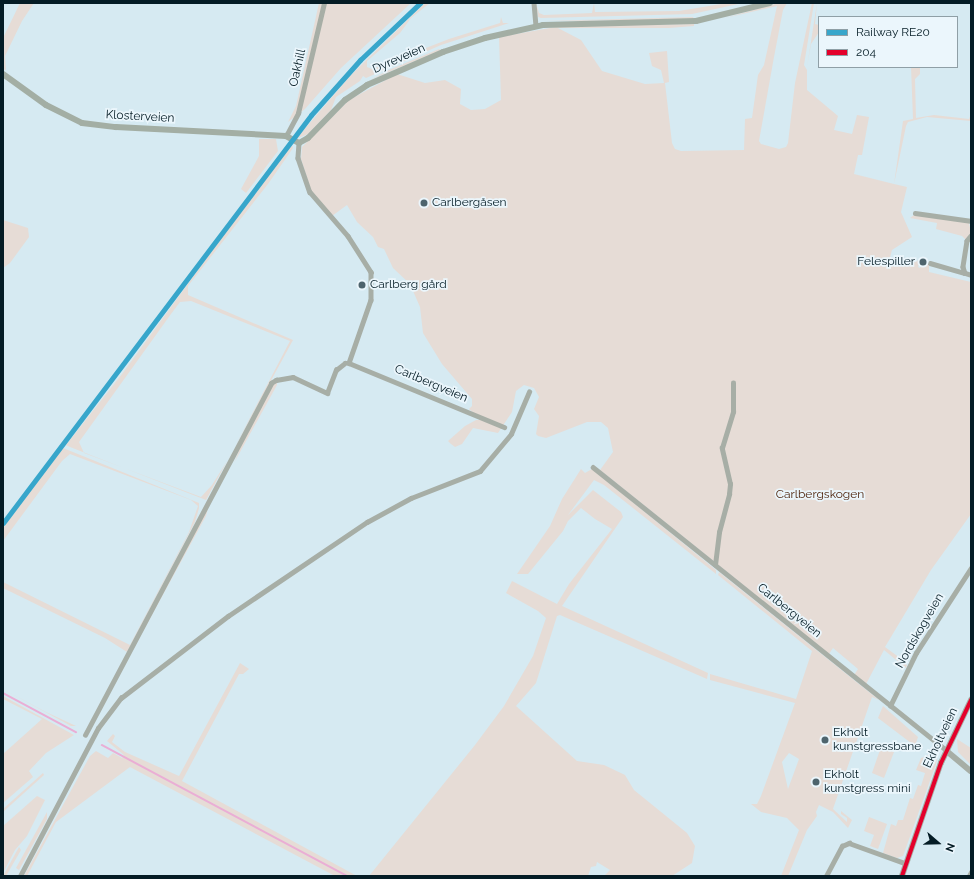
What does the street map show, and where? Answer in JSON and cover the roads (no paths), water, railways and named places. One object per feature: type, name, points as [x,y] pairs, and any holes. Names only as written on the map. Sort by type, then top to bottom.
[{"type":"main road","name":"Dyreveien","points":[[299,142],[308,138],[345,100],[373,82],[443,52],[490,36],[536,26],[696,21],[770,3]]},
{"type":"main road","name":"Klosterveien","points":[[3,74],[46,106],[82,123],[116,128],[288,137]]},
{"type":"main road","points":[[288,137],[299,142]]},
{"type":"street","name":"Oakhill","points":[[288,137],[298,112],[324,3]]},
{"type":"street","points":[[534,3],[536,26]]},
{"type":"street","points":[[85,735],[271,384],[278,379],[293,377],[327,393],[336,370],[345,363],[349,363],[371,300],[371,272],[348,236],[310,192],[298,158],[299,142]]},
{"type":"street","points":[[915,213],[971,221]]},
{"type":"street","points":[[965,273],[964,256],[971,236]]},
{"type":"street","points":[[930,264],[971,275]]},
{"type":"street","name":"Carlbergveien","points":[[349,363],[504,427]]},
{"type":"street","points":[[715,565],[719,532],[730,489],[722,448],[733,412],[733,383]]},
{"type":"street","points":[[20,876],[98,728],[120,698],[228,616],[367,522],[410,498],[480,471],[511,434],[529,392]]},
{"type":"street","name":"Carlbergveien","points":[[593,467],[971,771]]},
{"type":"street","name":"Nordskogveien","points":[[890,706],[920,647],[971,568]]},
{"type":"street","name":"Ekholtveien","points":[[902,876],[922,812],[947,751],[971,700]]},
{"type":"street","points":[[826,876],[842,846],[848,843],[906,863]]},
{"type":"street","points":[[969,876],[971,872]]},
{"type":"waterway","points":[[3,693],[76,732]]},
{"type":"waterway","points":[[102,745],[347,876]]},
{"type":"rail line","name":"RE20","points":[[3,523],[311,115],[360,60],[420,3]]},
{"type":"place","name":"Carlbergåsen","points":[[424,203]]},
{"type":"place","name":"Felespiller","points":[[923,262]]},
{"type":"place","name":"Carlberg gård","points":[[362,285]]},
{"type":"place","name":"Ekholt kunstgressbane","points":[[825,740]]},
{"type":"place","name":"Ekholt kunstgress mini","points":[[816,782]]},
{"type":"park label","name":"Carlbergskogen","points":[[820,495]]}]
